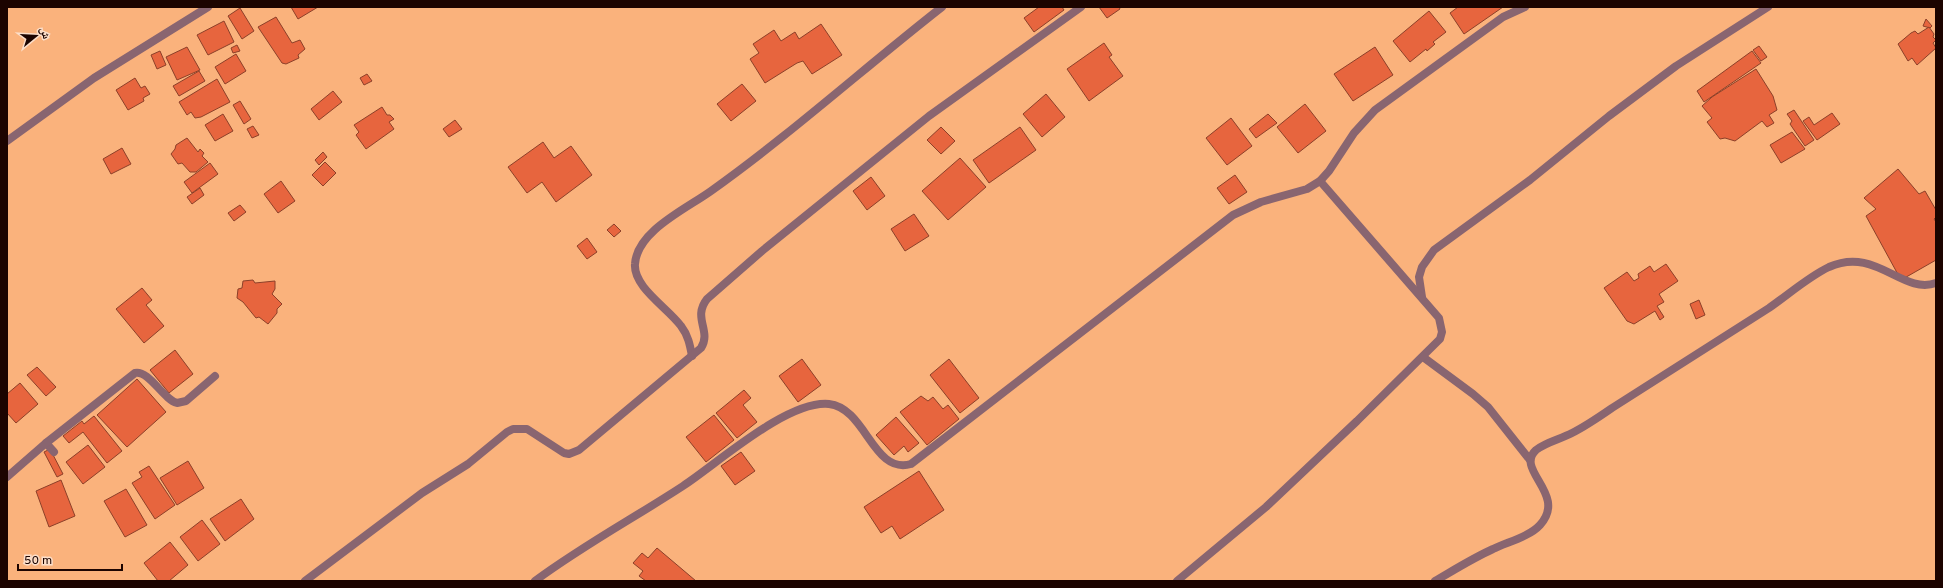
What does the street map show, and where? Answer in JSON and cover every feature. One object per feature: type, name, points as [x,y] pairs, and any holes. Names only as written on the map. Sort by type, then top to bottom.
[{"type":"street","points":[[7,141],[94,78],[208,7]]},
{"type":"street","points":[[692,356],[688,340],[681,326],[643,286],[637,277],[635,267],[636,256],[640,246],[657,228],[742,169],[942,7]]},
{"type":"street","points":[[305,581],[422,493],[468,464],[507,432],[513,429],[526,429],[564,453],[574,453],[701,348],[705,339],[700,313],[701,308],[707,299],[762,252],[929,116],[1081,7]]},
{"type":"street","points":[[535,581],[568,556],[683,486],[763,429],[811,405],[830,404],[848,412],[888,461],[899,466],[911,464],[1233,215],[1262,202],[1307,189],[1320,181],[1329,172],[1354,134],[1375,110],[1503,17],[1525,7]]},
{"type":"street","points":[[1422,298],[1420,287],[1421,272],[1427,258],[1434,250],[1530,180],[1609,116],[1671,70],[1768,7]]},
{"type":"street","points":[[1177,581],[1266,507],[1436,345],[1442,332],[1439,318],[1320,181]]},
{"type":"street","points":[[1530,460],[1537,450],[1589,423],[1779,302],[1828,268],[1849,261],[1860,262],[1887,270],[1912,284],[1927,286],[1936,283]]},
{"type":"street","points":[[1423,357],[1488,407],[1530,460],[1531,468],[1548,499],[1545,518],[1540,525],[1532,531],[1492,549],[1435,581]]},
{"type":"street","points":[[7,477],[46,443],[135,373],[144,374],[170,400],[178,403],[186,401],[215,376]]},
{"type":"street","points":[[46,443],[54,452]]},
{"type":"building","points":[[291,7],[318,7],[298,19]]},
{"type":"building","points":[[1039,7],[1062,7],[1064,10],[1034,32],[1024,18]]},
{"type":"building","points":[[1099,7],[1119,7],[1120,9],[1107,18]]},
{"type":"building","points":[[1458,7],[1503,7],[1464,34],[1450,13]]},
{"type":"building","points":[[240,8],[254,31],[242,39],[228,16]]},
{"type":"building","points":[[1429,11],[1446,32],[1433,42],[1435,44],[1427,51],[1426,49],[1410,62],[1393,41]]},
{"type":"building","points":[[276,17],[292,43],[300,40],[305,49],[298,55],[299,58],[286,64],[282,63],[258,27]]},
{"type":"building","points":[[1926,19],[1932,26],[1930,28],[1923,26]]},
{"type":"building","points":[[224,21],[234,42],[208,55],[197,35]]},
{"type":"building","points":[[821,24],[842,55],[812,74],[803,61],[797,63],[765,83],[750,59],[759,53],[753,44],[774,30],[781,41],[795,32],[799,39]]},
{"type":"building","points":[[1929,27],[1934,34],[1933,37],[1936,40],[1933,43],[1936,48],[1917,65],[1912,58],[1908,61],[1898,44],[1911,33],[1915,31],[1918,34]]},
{"type":"building","points":[[1104,43],[1112,55],[1109,57],[1123,76],[1089,101],[1067,69]]},
{"type":"building","points":[[237,45],[240,51],[233,53],[231,48]]},
{"type":"building","points":[[1759,46],[1767,57],[1761,61],[1753,50]]},
{"type":"building","points":[[187,47],[200,70],[177,80],[166,57]]},
{"type":"building","points":[[1375,47],[1393,75],[1353,101],[1334,74]]},
{"type":"building","points":[[160,51],[166,65],[157,69],[151,55]]},
{"type":"building","points":[[1752,51],[1761,63],[1704,102],[1697,91]]},
{"type":"building","points":[[236,54],[246,71],[225,84],[215,67]]},
{"type":"building","points":[[1756,69],[1773,96],[1777,110],[1769,115],[1774,123],[1767,127],[1762,121],[1735,141],[1725,138],[1720,139],[1707,122],[1712,118],[1702,106],[1712,97]]},
{"type":"building","points":[[199,71],[205,81],[179,96],[173,86]]},
{"type":"building","points":[[367,74],[372,81],[364,85],[360,78]]},
{"type":"building","points":[[135,78],[141,88],[145,86],[150,94],[143,98],[144,101],[128,110],[116,90]]},
{"type":"building","points":[[217,79],[230,102],[201,117],[195,118],[191,112],[187,115],[179,102]]},
{"type":"building","points":[[742,84],[756,101],[731,121],[717,104]]},
{"type":"building","points":[[333,91],[342,102],[319,120],[311,109]]},
{"type":"building","points":[[1046,94],[1065,117],[1042,137],[1023,114]]},
{"type":"building","points":[[240,101],[251,119],[244,124],[233,105]]},
{"type":"building","points":[[1305,104],[1326,131],[1298,153],[1277,127]]},
{"type":"building","points":[[382,107],[387,115],[390,115],[394,119],[389,122],[394,129],[366,149],[356,135],[359,132],[354,125]]},
{"type":"building","points":[[1794,110],[1814,140],[1805,146],[1790,124],[1792,121],[1787,114]]},
{"type":"building","points":[[1832,113],[1840,124],[1817,140],[1803,121],[1809,117],[1814,125]]},
{"type":"building","points":[[223,114],[233,131],[215,141],[205,125]]},
{"type":"building","points":[[1268,114],[1277,123],[1256,138],[1249,129]]},
{"type":"building","points":[[1231,118],[1252,146],[1227,165],[1206,138]]},
{"type":"building","points":[[455,120],[462,129],[449,137],[443,129]]},
{"type":"building","points":[[253,126],[259,135],[252,138],[247,129]]},
{"type":"building","points":[[941,127],[955,141],[941,154],[927,140]]},
{"type":"building","points":[[1020,127],[1036,150],[989,183],[973,160]]},
{"type":"building","points":[[1792,132],[1805,149],[1781,163],[1770,145]]},
{"type":"building","points":[[187,138],[198,152],[200,149],[204,153],[202,156],[208,162],[196,172],[190,172],[182,163],[178,164],[171,154],[176,145]]},
{"type":"building","points":[[543,142],[554,158],[571,146],[592,175],[556,202],[542,182],[527,193],[508,167]]},
{"type":"building","points":[[122,148],[131,164],[111,174],[103,159]]},
{"type":"building","points":[[323,152],[327,157],[319,165],[315,160]]},
{"type":"building","points":[[960,158],[986,187],[948,220],[922,191]]},
{"type":"building","points":[[325,162],[336,173],[323,186],[312,175]]},
{"type":"building","points":[[210,163],[218,174],[192,193],[184,182]]},
{"type":"building","points":[[1898,169],[1919,194],[1925,191],[1936,210],[1936,217],[1934,219],[1936,222],[1936,260],[1901,280],[1866,216],[1876,209],[1864,198]]},
{"type":"building","points":[[1235,175],[1247,192],[1229,204],[1217,188]]},
{"type":"building","points":[[871,177],[885,196],[867,210],[853,191]]},
{"type":"building","points":[[281,181],[295,201],[278,213],[264,194]]},
{"type":"building","points":[[200,188],[204,195],[192,204],[187,197]]},
{"type":"building","points":[[240,205],[246,212],[234,221],[228,213]]},
{"type":"building","points":[[914,214],[929,236],[905,251],[891,229]]},
{"type":"building","points":[[614,224],[621,231],[614,237],[607,230]]},
{"type":"building","points":[[587,238],[597,252],[587,259],[577,246]]},
{"type":"building","points":[[1666,264],[1678,281],[1659,294],[1664,302],[1657,306],[1664,317],[1660,320],[1655,311],[1634,324],[1627,321],[1604,288],[1627,272],[1634,281],[1639,278],[1638,274],[1650,266],[1654,272]]},
{"type":"building","points":[[253,280],[255,283],[275,281],[275,289],[272,294],[282,304],[277,309],[277,313],[268,324],[259,317],[256,318],[243,302],[237,298],[238,289],[242,288],[243,281]]},
{"type":"building","points":[[142,288],[152,300],[146,305],[164,326],[144,343],[116,309]]},
{"type":"building","points":[[1699,300],[1705,315],[1696,319],[1690,304]]},
{"type":"building","points":[[175,350],[193,374],[169,393],[150,370]]},
{"type":"building","points":[[802,359],[821,385],[798,402],[779,376]]},
{"type":"building","points":[[949,359],[979,398],[960,413],[930,375]]},
{"type":"building","points":[[37,367],[56,387],[46,396],[27,375]]},
{"type":"building","points":[[137,379],[166,412],[127,447],[97,415]]},
{"type":"building","points":[[20,383],[38,404],[16,423],[7,413],[7,394]]},
{"type":"building","points":[[744,390],[751,398],[743,405],[757,422],[737,438],[716,413]]},
{"type":"building","points":[[921,396],[928,401],[933,397],[943,409],[948,405],[959,419],[927,445],[900,412]]},
{"type":"building","points":[[714,415],[734,440],[706,462],[686,437]]},
{"type":"building","points":[[94,416],[122,451],[107,463],[83,432],[69,443],[63,436],[82,421],[84,424]]},
{"type":"building","points":[[896,417],[919,443],[908,452],[904,446],[894,455],[876,435]]},
{"type":"building","points":[[88,445],[105,467],[83,484],[66,462]]},
{"type":"building","points":[[50,449],[63,474],[57,477],[44,452]]},
{"type":"building","points":[[741,452],[755,471],[735,485],[721,466]]},
{"type":"building","points":[[188,461],[204,488],[177,505],[160,478]]},
{"type":"building","points":[[149,466],[175,505],[155,519],[132,483],[142,477],[139,472]]},
{"type":"building","points":[[919,471],[944,510],[900,539],[892,526],[881,533],[864,507]]},
{"type":"building","points":[[61,480],[75,516],[49,527],[36,491]]},
{"type":"building","points":[[126,489],[147,525],[125,537],[104,501]]},
{"type":"building","points":[[241,499],[254,519],[225,541],[210,519]]},
{"type":"building","points":[[202,520],[220,544],[198,561],[180,537]]},
{"type":"building","points":[[170,542],[188,565],[169,581],[158,581],[144,563]]},
{"type":"building","points":[[657,548],[696,581],[646,581],[639,576],[643,571],[633,563],[642,553],[648,558]]}]
